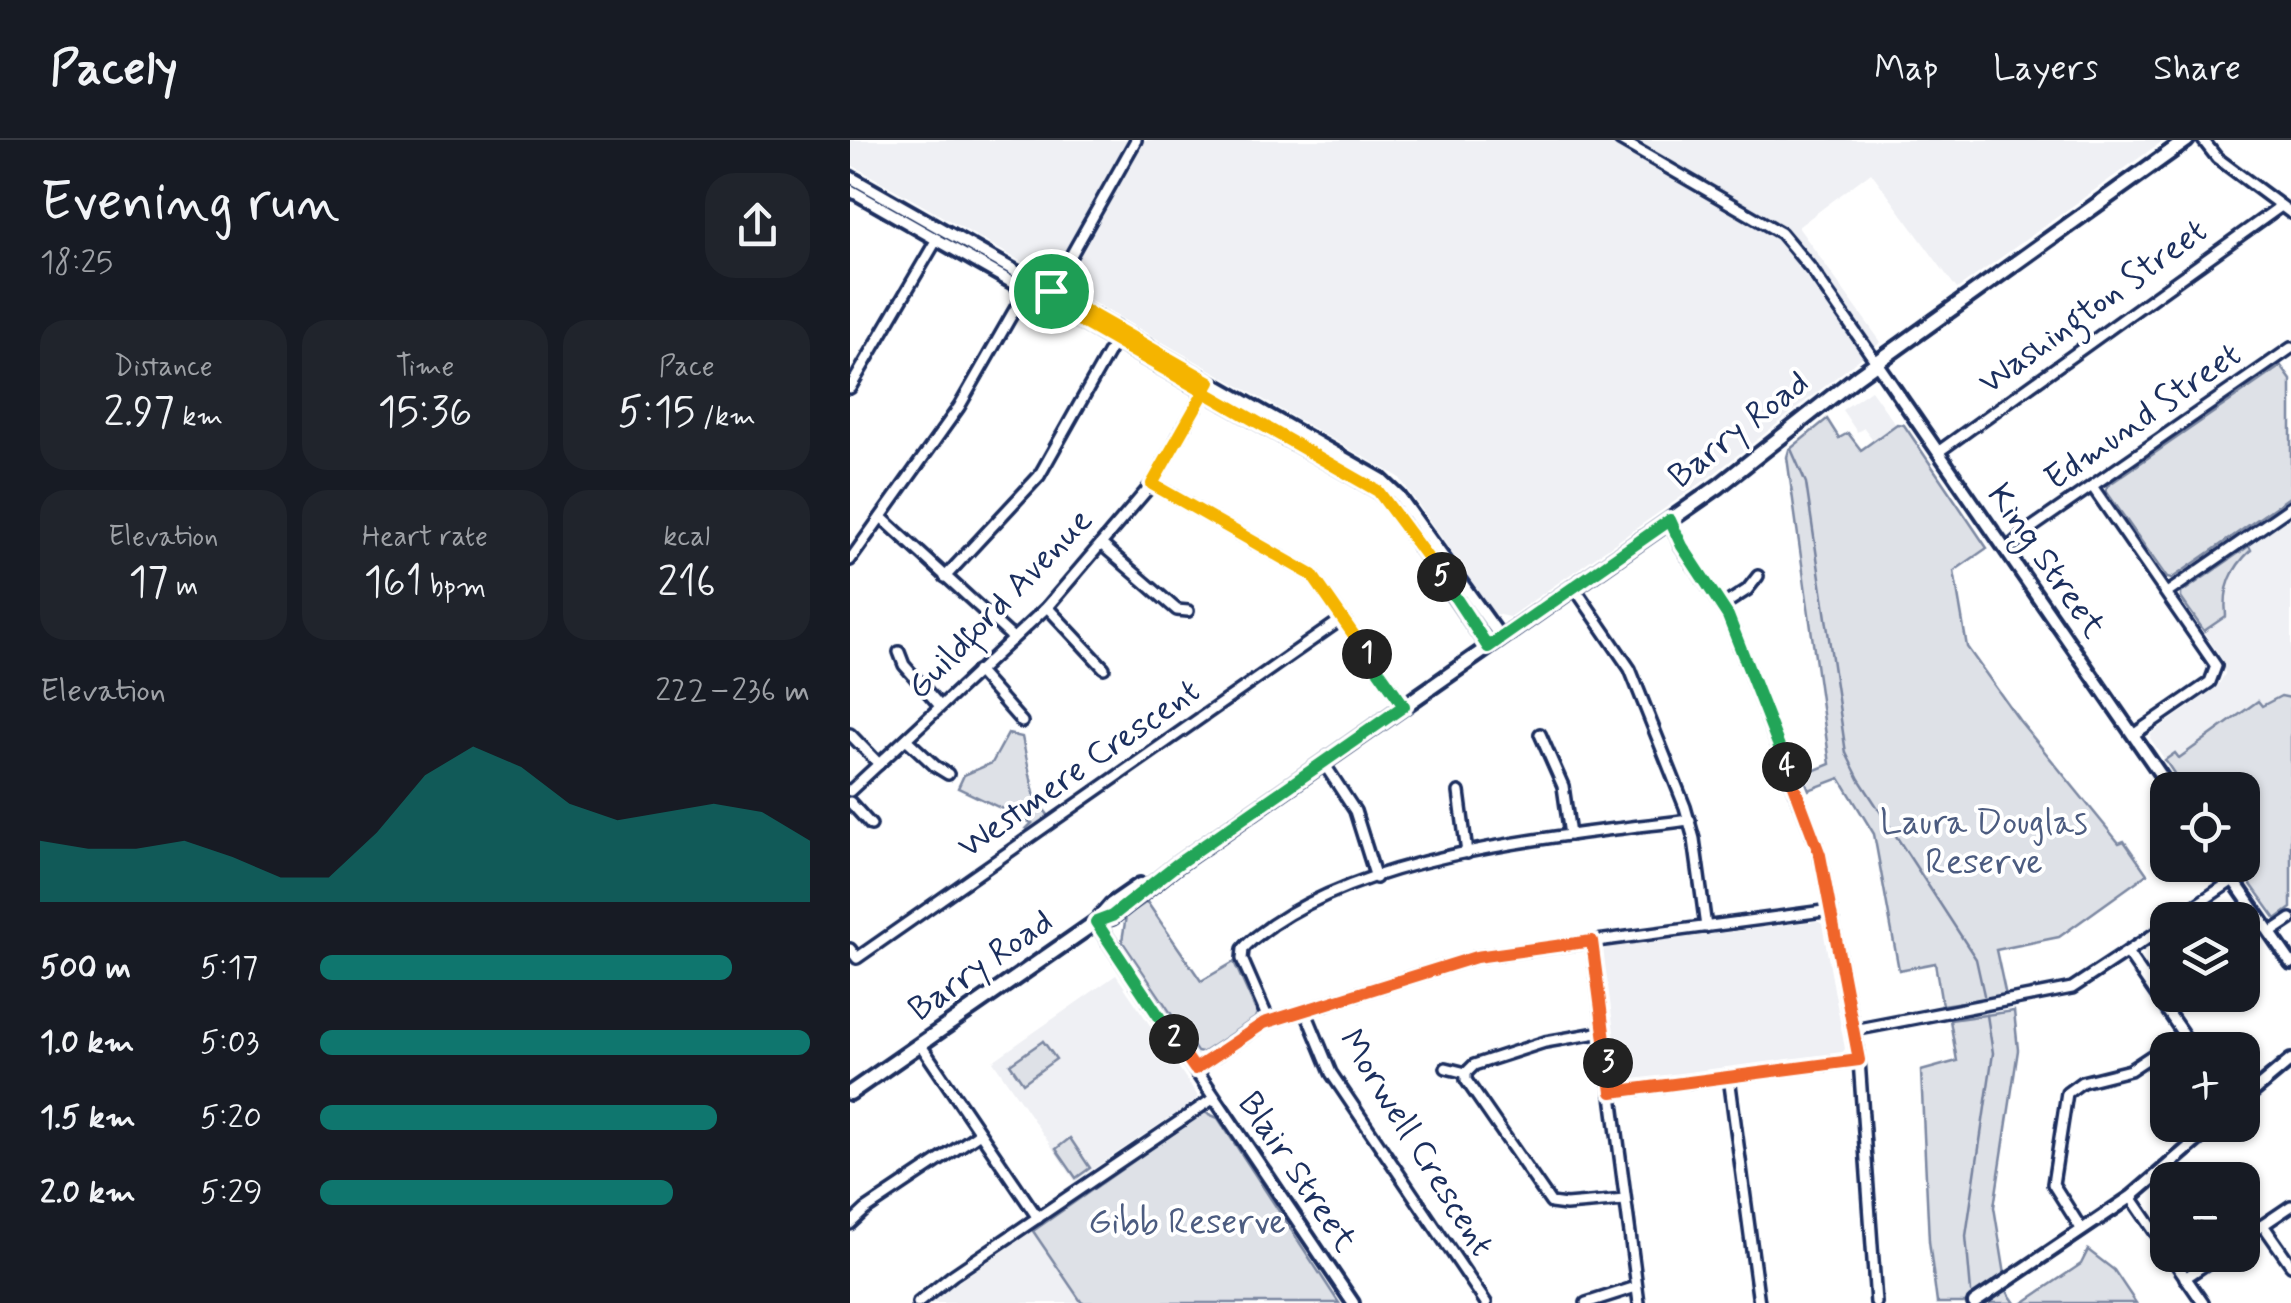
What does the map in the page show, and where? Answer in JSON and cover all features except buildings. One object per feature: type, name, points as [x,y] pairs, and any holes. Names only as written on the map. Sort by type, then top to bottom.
[{"type":"main road","name":"Barry Road","points":[[850,1093],[1096,922],[1112,916],[1176,865],[1735,474],[1876,362],[2185,142]]},
{"type":"street","points":[[1051,291],[1136,140]]},
{"type":"street","points":[[1620,140],[1781,233],[1812,270],[1876,362]]},
{"type":"street","points":[[2203,140],[2217,158]]},
{"type":"street","points":[[2185,142],[2217,158],[2291,213]]},
{"type":"street","points":[[850,177],[916,220],[936,239],[1031,286],[1051,291],[1207,387],[1357,472],[1388,500],[1488,647]]},
{"type":"street","points":[[850,190],[984,252],[1115,341],[1207,387]]},
{"type":"street","name":"Washington Street","points":[[1938,452],[2281,206]]},
{"type":"street","points":[[850,388],[936,239]]},
{"type":"street","points":[[850,560],[959,407],[1031,286]]},
{"type":"street","points":[[945,577],[1039,476],[1115,341]]},
{"type":"street","name":"Edmund Street","points":[[2004,547],[2291,348]]},
{"type":"street","name":"King Street","points":[[1876,362],[2159,772]]},
{"type":"street","name":"Guildford Avenue","points":[[850,791],[1046,607],[1152,484],[1207,387]]},
{"type":"street","points":[[1357,472],[1381,479],[1399,496],[1501,638]]},
{"type":"street","points":[[1152,484],[1312,575],[1404,706]]},
{"type":"street","points":[[2092,486],[2216,664],[2210,682],[2134,735]]},
{"type":"street","points":[[2166,593],[2291,507]]},
{"type":"street","points":[[881,517],[1012,638]]},
{"type":"street","points":[[1664,524],[1722,606],[1818,847],[1859,1060],[1876,1303]]},
{"type":"street","points":[[1101,544],[1177,610],[1188,611]]},
{"type":"street","points":[[1722,606],[1747,590],[1758,576]]},
{"type":"street","points":[[1574,587],[1630,669],[1690,820],[1706,927]]},
{"type":"street","points":[[1046,607],[1104,668]]},
{"type":"street","name":"Westmere Crescent","points":[[850,949],[856,958],[1342,619]]},
{"type":"street","points":[[899,652],[904,665],[940,706]]},
{"type":"street","points":[[977,671],[1022,722]]},
{"type":"street","points":[[850,734],[879,764]]},
{"type":"street","points":[[1540,734],[1563,786],[1570,836]]},
{"type":"street","points":[[906,739],[948,774]]},
{"type":"street","points":[[1323,762],[1353,805],[1376,878]]},
{"type":"street","points":[[1459,792],[1467,853]]},
{"type":"street","points":[[850,802],[872,824]]},
{"type":"street","points":[[1242,949],[1302,905],[1376,878],[1467,853],[1690,820]]},
{"type":"street","points":[[2201,902],[2231,882]]},
{"type":"street","points":[[2235,882],[2291,964]]},
{"type":"street","points":[[1195,1069],[1269,1021],[1476,957],[1831,910]]},
{"type":"street","points":[[2270,933],[2291,918]]},
{"type":"street","name":"Blair Street","points":[[1096,922],[1353,1303]]},
{"type":"street","points":[[1854,1030],[2072,988],[2150,936]]},
{"type":"street","points":[[1592,941],[1638,1303]]},
{"type":"street","points":[[1232,942],[1242,949]]},
{"type":"street","points":[[1242,949],[1242,959],[1269,1021]]},
{"type":"street","points":[[2127,952],[2181,1032]]},
{"type":"street","name":"Morwell Crescent","points":[[1305,1010],[1331,1073],[1486,1303]]},
{"type":"street","points":[[1466,1074],[1474,1066],[1545,1042],[1604,1032]]},
{"type":"street","points":[[920,1044],[1038,1218]]},
{"type":"street","points":[[2082,1230],[2054,1184],[2067,1093],[2082,1082],[2130,1070],[2150,1057]]},
{"type":"street","points":[[1612,1092],[1859,1060]]},
{"type":"street","points":[[2260,1086],[2291,1060]]},
{"type":"street","points":[[1446,1068],[1466,1074]]},
{"type":"street","points":[[1466,1074],[1467,1084],[1550,1203],[1625,1200]]},
{"type":"street","points":[[1730,1077],[1758,1303]]},
{"type":"street","points":[[918,1303],[1214,1098]]},
{"type":"street","points":[[850,1224],[980,1133]]},
{"type":"street","points":[[1974,1303],[2131,1197],[2195,1142]]},
{"type":"street","points":[[2131,1197],[2150,1225]]},
{"type":"street","points":[[1546,1214],[1550,1203]]},
{"type":"street","points":[[2260,1227],[2291,1206]]},
{"type":"street","points":[[2263,1225],[2291,1265]]},
{"type":"street","points":[[2182,1272],[2203,1303]]},
{"type":"street","points":[[2186,1278],[2194,1272]]},
{"type":"street","points":[[1586,1303],[1636,1287]]},
{"type":"shaded area","points":[[850,140],[2164,140],[1957,289],[1871,172],[1798,227],[1881,342],[1711,476],[1509,617],[1495,614],[1399,477],[850,164]]},
{"type":"shaded area","points":[[1871,390],[1896,425],[1874,441],[1864,428],[1857,432],[1842,410]]},
{"type":"shaded area","points":[[2291,517],[2291,908],[2276,919],[2253,882],[2260,882],[2260,772],[2174,772],[2150,738],[2217,687],[2225,674],[2222,659],[2181,593]]},
{"type":"shaded area","points":[[1817,921],[1822,924],[1845,1049],[1842,1053],[1622,1082],[1618,1079],[1602,952],[1605,948]]},
{"type":"shaded area","points":[[1116,975],[1197,1099],[1075,1181],[993,1061]]},
{"type":"shaded area","points":[[1033,1231],[1082,1303],[931,1303],[942,1293]]},
{"type":"green space","points":[[2281,366],[2291,380],[2291,496],[2171,579],[2167,578],[2106,491],[2107,486]]},
{"type":"green space","name":"Laura Douglas Reserve","points":[[1827,419],[1839,438],[1848,433],[1861,450],[1897,424],[1904,425],[1987,548],[1954,571],[1967,647],[2019,720],[2119,843],[2124,841],[2147,874],[2059,937],[1996,950],[2006,996],[1942,1005],[1935,963],[1899,970],[1874,834],[1840,778],[1809,790],[1803,775],[1830,764],[1787,457],[1789,450]]},
{"type":"green space","points":[[2249,546],[2251,550],[2230,580],[2226,616],[2204,631],[2181,593]]},
{"type":"green space","points":[[2281,696],[2291,698],[2291,908],[2276,919],[2249,882],[2260,882],[2260,772],[2173,772],[2165,760],[2175,753],[2179,758],[2258,701],[2262,706]]},
{"type":"green space","points":[[1008,734],[1022,737],[1035,798],[1052,820],[1030,835],[1026,829],[1032,823],[958,788],[964,775],[992,763]]},
{"type":"green space","points":[[1147,902],[1201,981],[1234,962],[1257,1013],[1202,1053],[1197,1052],[1122,941],[1126,916]]},
{"type":"green space","points":[[2014,1011],[2018,1050],[1994,1207],[2008,1293],[2015,1303],[1937,1303],[1929,1241],[1921,1071],[1957,1061],[1950,1020]]},
{"type":"green space","points":[[1043,1041],[1056,1059],[1023,1083],[1010,1064]]},
{"type":"green space","name":"Gibb Reserve","points":[[1204,1112],[1218,1118],[1339,1303],[1082,1303],[1033,1231]]},
{"type":"green space","points":[[1070,1138],[1090,1168],[1076,1178],[1056,1149]]},
{"type":"green space","points":[[2088,1250],[2114,1270],[2136,1303],[2023,1303],[2081,1264]]},
{"type":"waterway","points":[[1791,449],[1806,483],[1846,753],[1976,959],[1984,995]]},
{"type":"waterway","points":[[1971,1292],[1966,1236],[1993,1053],[1987,1015]]},
{"type":"route","points":[[1051,291],[1036,282],[1026,290],[1204,392],[1378,491],[1488,647],[1670,520],[1682,546],[1728,616],[1818,847],[1859,1060],[1612,1092],[1592,941],[1476,957],[1264,1023],[1195,1069],[1096,922],[1112,916],[1176,865],[1404,706],[1312,575],[1152,484],[1204,392],[1210,382],[1051,291]]}]
